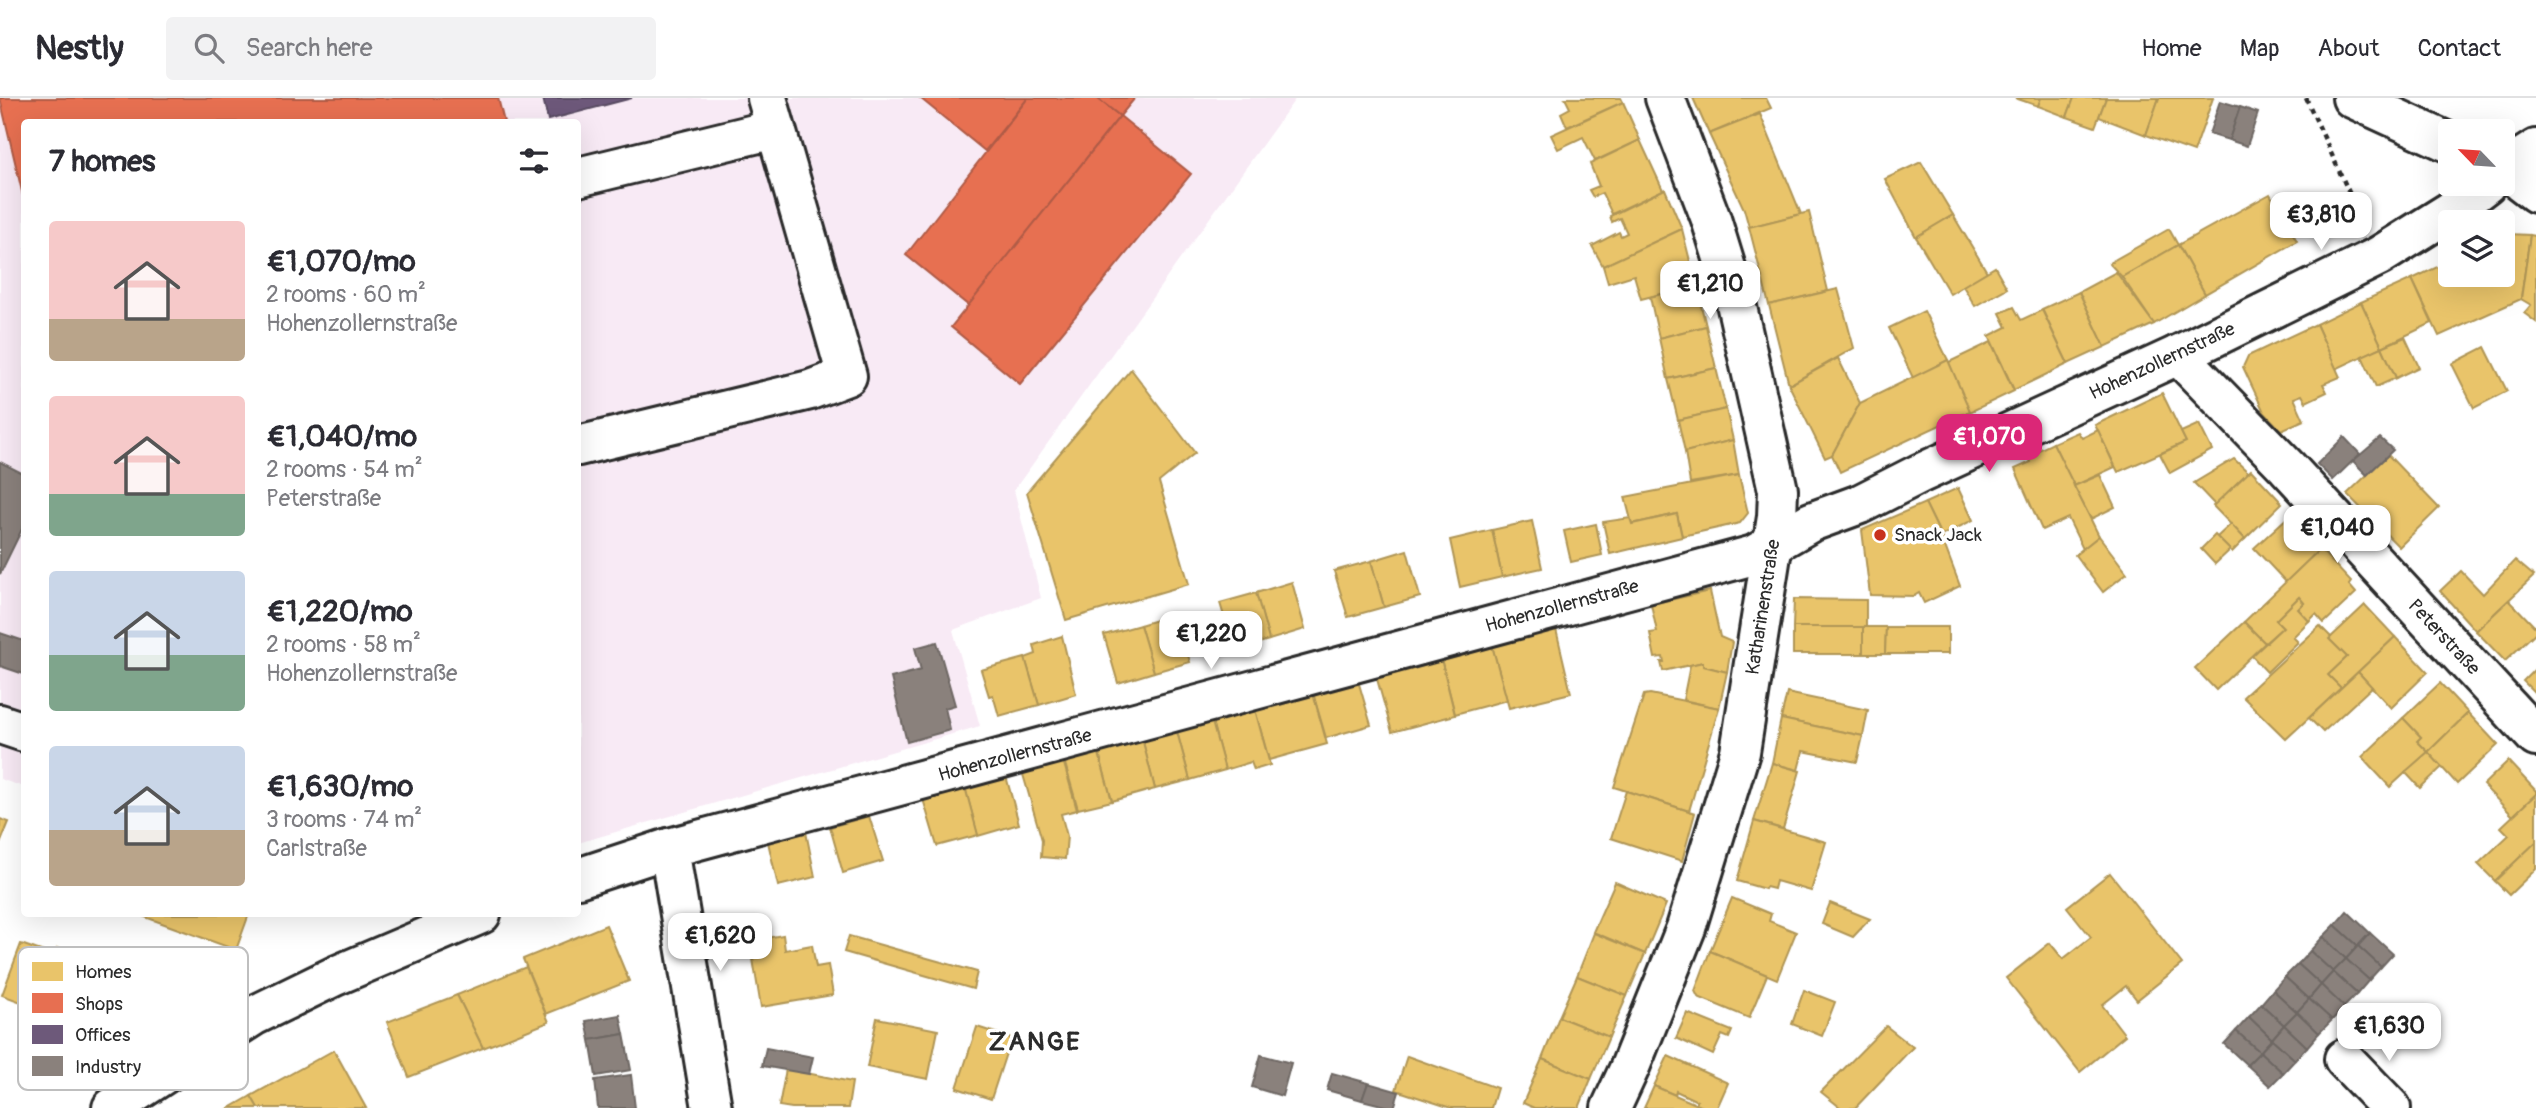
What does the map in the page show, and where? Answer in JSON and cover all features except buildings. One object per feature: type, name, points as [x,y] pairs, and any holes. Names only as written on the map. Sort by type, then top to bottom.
[{"type":"street","name":"Katharinenstraße","points":[[1611,1108],[1630,1068],[1686,928],[1740,752],[1773,545],[1777,490],[1734,294],[1711,219],[1665,98]]},
{"type":"street","points":[[2352,98],[2438,137]]},
{"type":"street","points":[[581,176],[771,114],[847,376],[810,390],[581,445]]},
{"type":"street","points":[[2515,176],[2536,193]]},
{"type":"street","name":"Hohenzollernstraße","points":[[581,877],[668,848],[1754,555],[1811,522],[1860,504],[1919,474],[2178,355],[2379,257],[2470,196]]},
{"type":"street","name":"Peterstraße","points":[[2178,355],[2287,467],[2536,737]]},
{"type":"street","points":[[0,724],[21,731]]},
{"type":"street","points":[[668,848],[712,1108]]},
{"type":"street","points":[[248,1019],[335,976],[474,917]]},
{"type":"street","points":[[2344,1059],[2391,1108]]},
{"type":"street","points":[[112,1108],[140,1090]]},
{"type":"path","points":[[2306,98],[2379,257]]},
{"type":"shaded area","points":[[0,98],[1296,98],[1014,490],[1041,598],[953,630],[980,726],[581,842],[581,119],[21,119],[21,786],[0,779]]},
{"type":"place","name":"Snack Jack","points":[[1880,535]]},
{"type":"district","name":"ZANGE","points":[[1035,1042]]}]
